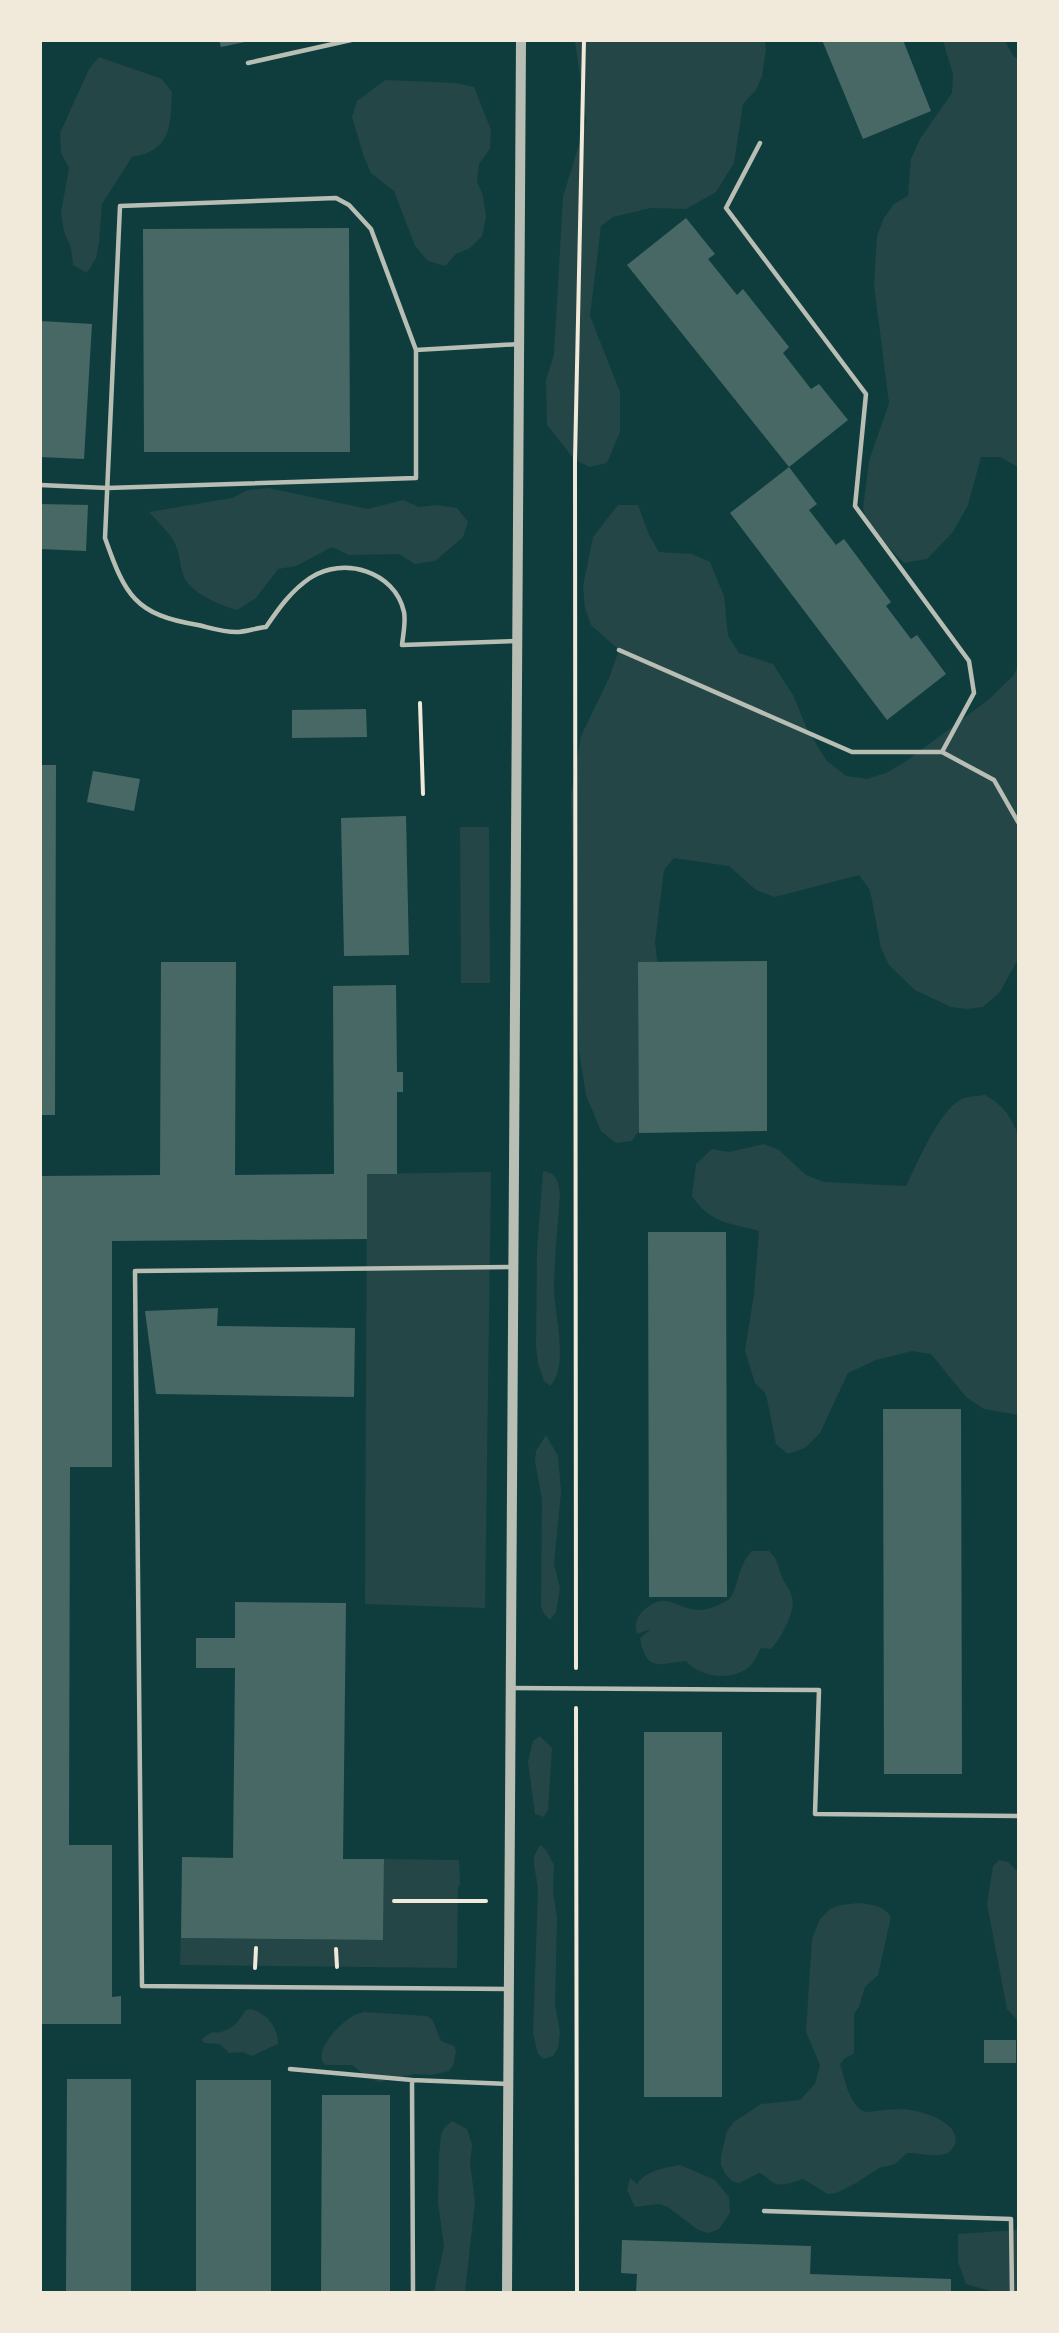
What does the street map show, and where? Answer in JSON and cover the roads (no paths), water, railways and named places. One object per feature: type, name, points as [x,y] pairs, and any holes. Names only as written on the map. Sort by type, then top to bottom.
[{"type":"street","points":[[507,2292],[521,40]]},
{"type":"lane","points":[[248,63],[351,40]]},
{"type":"lane","points":[[760,143],[726,208],[866,394],[855,506],[969,661],[974,693],[942,752]]},
{"type":"lane","points":[[40,485],[107,488],[416,478],[416,350],[371,229],[349,205],[336,198],[120,206],[107,488],[105,538],[116,569],[130,594],[146,609],[168,620],[238,632],[266,627],[292,592],[312,577],[332,569],[354,568],[374,572],[388,583],[404,613],[402,645],[518,641]]},
{"type":"lane","points":[[416,350],[520,344]]},
{"type":"lane","points":[[619,650],[852,752],[942,752],[994,780],[1018,822]]},
{"type":"lane","points":[[509,1989],[142,1986],[135,1271],[514,1267]]},
{"type":"lane","points":[[511,1688],[819,1690],[815,1814],[1018,1816]]},
{"type":"lane","points":[[290,2069],[412,2080],[508,2084]]},
{"type":"lane","points":[[412,2080],[413,2292]]},
{"type":"lane","points":[[764,2211],[1011,2218],[1012,2292]]}]
